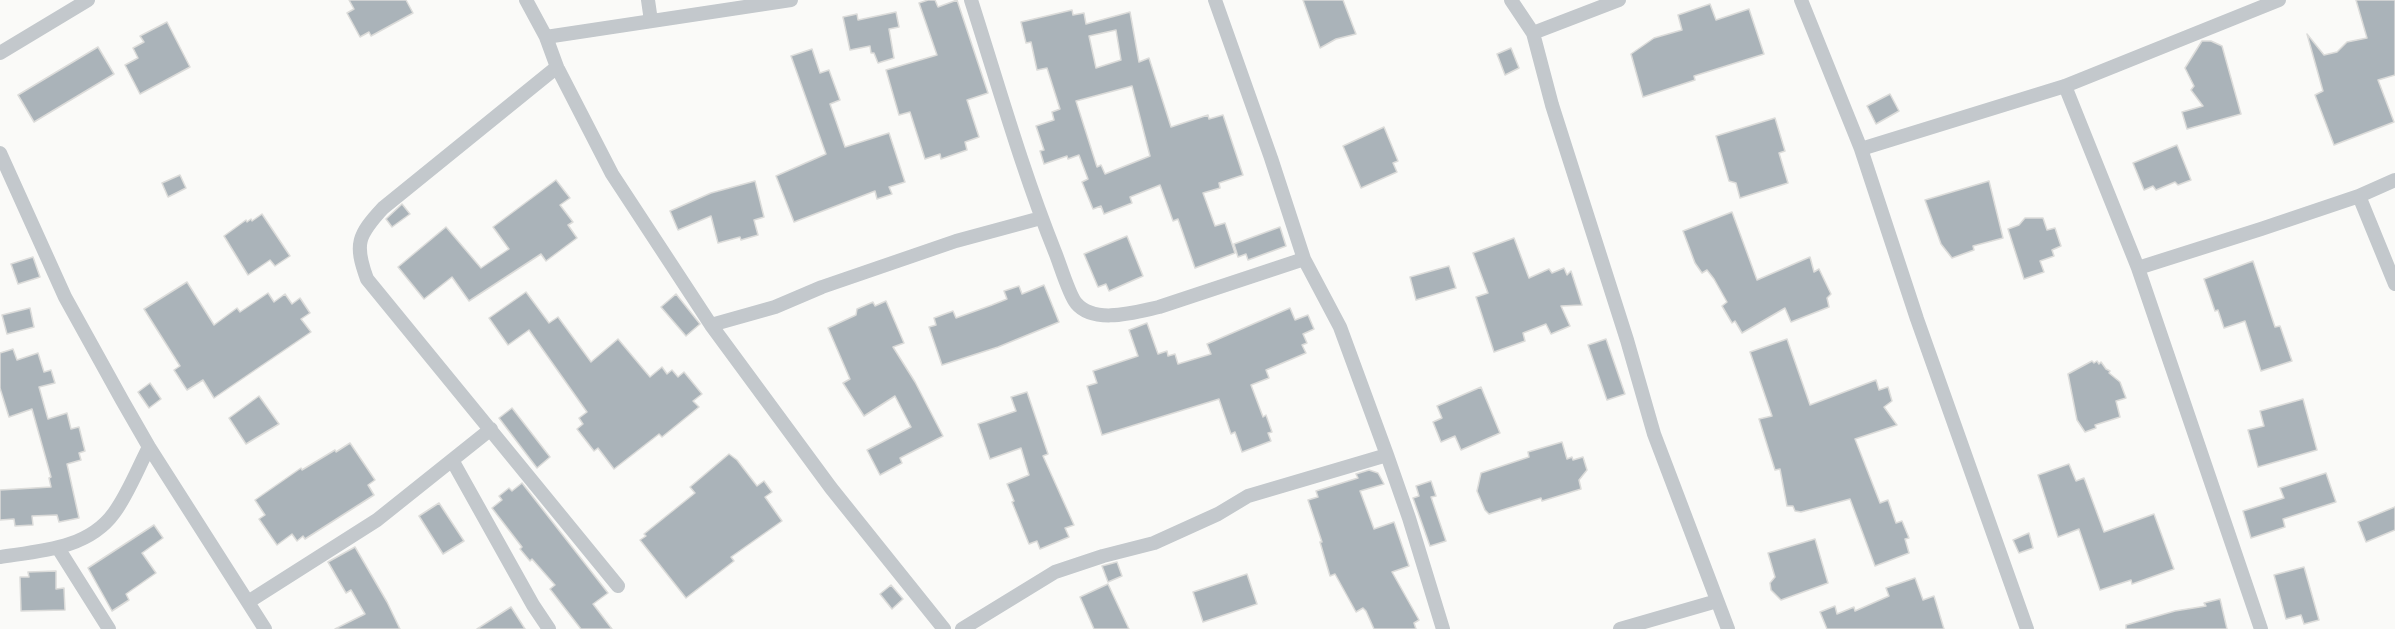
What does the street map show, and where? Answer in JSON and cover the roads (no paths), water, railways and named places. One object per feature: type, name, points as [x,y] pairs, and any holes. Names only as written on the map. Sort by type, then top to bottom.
[{"type":"street","points":[[0,53],[88,0]]},
{"type":"street","points":[[526,0],[546,37],[557,68],[612,174],[711,325],[831,488],[944,629]]},
{"type":"street","points":[[648,0],[651,21]]},
{"type":"street","points":[[546,37],[791,0]]},
{"type":"street","points":[[971,0],[1041,218],[1076,303],[1091,314],[1113,315],[1159,308],[1304,259]]},
{"type":"street","points":[[1215,0],[1304,259],[1340,327],[1387,455],[1443,629]]},
{"type":"street","points":[[1510,0],[1533,33],[1552,105],[1627,340],[1654,434],[1728,629]]},
{"type":"street","points":[[1533,33],[1620,0]]},
{"type":"street","points":[[1801,0],[1861,149],[1917,319],[2026,629]]},
{"type":"street","points":[[1861,149],[2065,86],[2279,0]]},
{"type":"street","points":[[557,68],[383,208],[366,226],[358,257],[367,279],[618,586]]},
{"type":"street","points":[[2065,86],[2138,268],[2261,629]]},
{"type":"street","points":[[0,153],[65,297],[149,447],[265,629]]},
{"type":"street","points":[[2138,268],[2359,196],[2395,180]]},
{"type":"street","points":[[2359,196],[2395,284]]},
{"type":"street","points":[[711,325],[775,307],[822,287],[956,241],[1041,218]]},
{"type":"street","points":[[248,602],[377,520],[491,429]]},
{"type":"street","points":[[0,557],[58,548],[88,537],[114,513],[149,447]]},
{"type":"street","points":[[962,629],[1055,573],[1103,556],[1164,539],[1218,514],[1248,496],[1387,455]]},
{"type":"street","points":[[452,460],[533,605],[549,629]]},
{"type":"street","points":[[58,548],[109,629]]},
{"type":"street","points":[[1620,629],[1717,601]]}]
